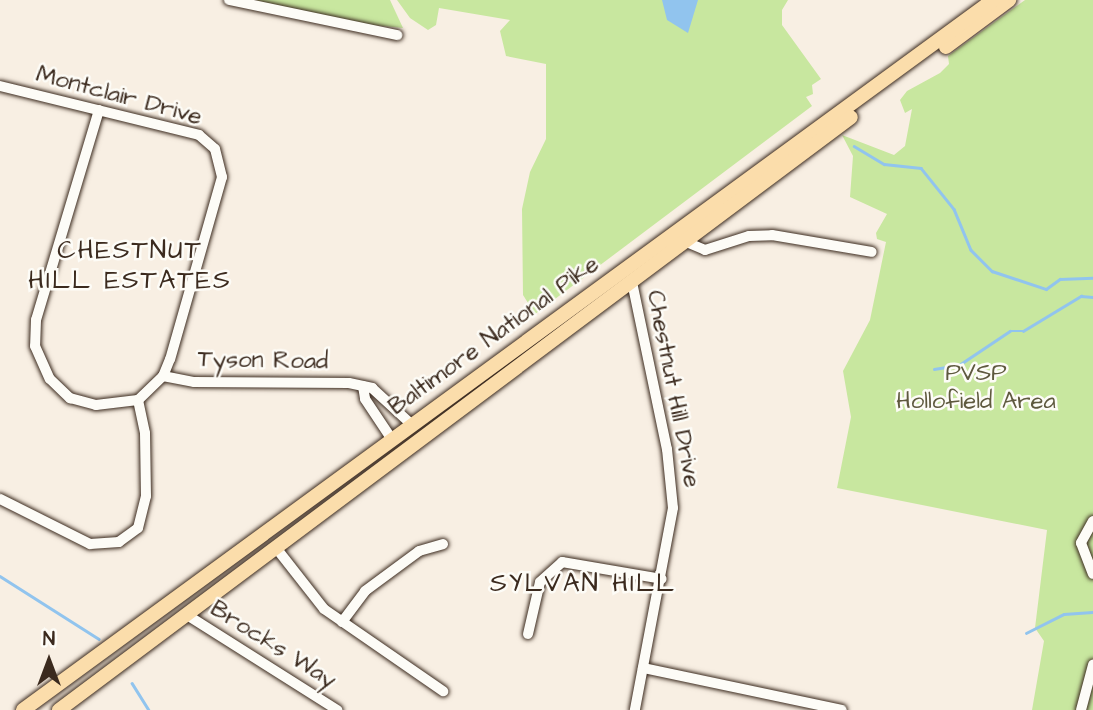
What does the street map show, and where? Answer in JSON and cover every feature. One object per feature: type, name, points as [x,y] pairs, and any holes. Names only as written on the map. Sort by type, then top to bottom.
[{"type":"main road","name":"Baltimore National Pike","points":[[29,708],[391,438],[993,0]]},
{"type":"main road","name":"Baltimore National Pike","points":[[59,710],[1009,0]]},
{"type":"street","points":[[229,0],[397,35]]},
{"type":"street","name":"Montclair Drive","points":[[0,86],[199,135],[215,149],[221,167],[220,189],[163,376],[138,400]]},
{"type":"street","points":[[0,499],[90,544],[110,545],[129,536],[138,528],[146,509],[145,433],[138,400],[96,405],[70,398],[50,379],[35,346],[36,320],[99,110]]},
{"type":"street","points":[[684,241],[705,250],[749,236],[772,235],[872,252]]},
{"type":"street","name":"Chestnut Hill Drive","points":[[632,282],[673,488],[673,525],[635,710]]},
{"type":"street","name":"Tyson Road","points":[[163,376],[194,382],[363,386],[379,391],[411,424]]},
{"type":"street","name":"Tyson Road","points":[[363,386],[365,399],[391,438]]},
{"type":"street","points":[[1093,521],[1081,543],[1093,574]]},
{"type":"street","points":[[342,622],[365,591],[419,551],[443,544]]},
{"type":"street","points":[[277,549],[307,591],[342,622],[443,691]]},
{"type":"street","points":[[528,634],[540,582],[562,562],[662,579]]},
{"type":"street","name":"Brocks Way","points":[[187,615],[337,710]]},
{"type":"street","points":[[1081,710],[1093,665]]},
{"type":"street","points":[[643,668],[842,710]]},
{"type":"green space","points":[[254,0],[390,0],[403,28],[362,24]]},
{"type":"green space","points":[[397,0],[788,0],[782,10],[782,25],[821,79],[812,85],[813,94],[806,97],[812,106],[535,314],[523,295],[522,209],[530,172],[546,139],[546,64],[506,56],[500,31],[510,20],[439,8],[436,25],[428,30],[410,18]]},
{"type":"green space","name":"PVSP Hollofield Area","points":[[1025,0],[1093,0],[1093,710],[1032,710],[1044,641],[1035,628],[1047,530],[837,488],[851,417],[843,371],[870,320],[886,242],[877,239],[876,233],[887,214],[850,197],[853,156],[842,135],[894,155],[905,146],[912,109],[905,113],[900,100],[907,91],[940,73],[949,64],[948,56]]},
{"type":"water","points":[[662,0],[698,0],[688,33],[667,20]]},
{"type":"waterway","points":[[854,146],[884,164],[921,168],[954,209],[971,250],[992,271],[1046,289],[1060,279],[1093,278]]},
{"type":"waterway","points":[[934,369],[959,365],[1010,331],[1023,331],[1081,296],[1093,297]]},
{"type":"waterway","points":[[0,576],[99,639]]},
{"type":"waterway","points":[[1026,633],[1064,614],[1092,612]]},
{"type":"waterway","points":[[132,683],[149,710]]},
{"type":"district","name":"CHESTNUT HILL ESTATES","points":[[130,266]]},
{"type":"district","name":"SYLVAN HILL","points":[[583,584]]}]
